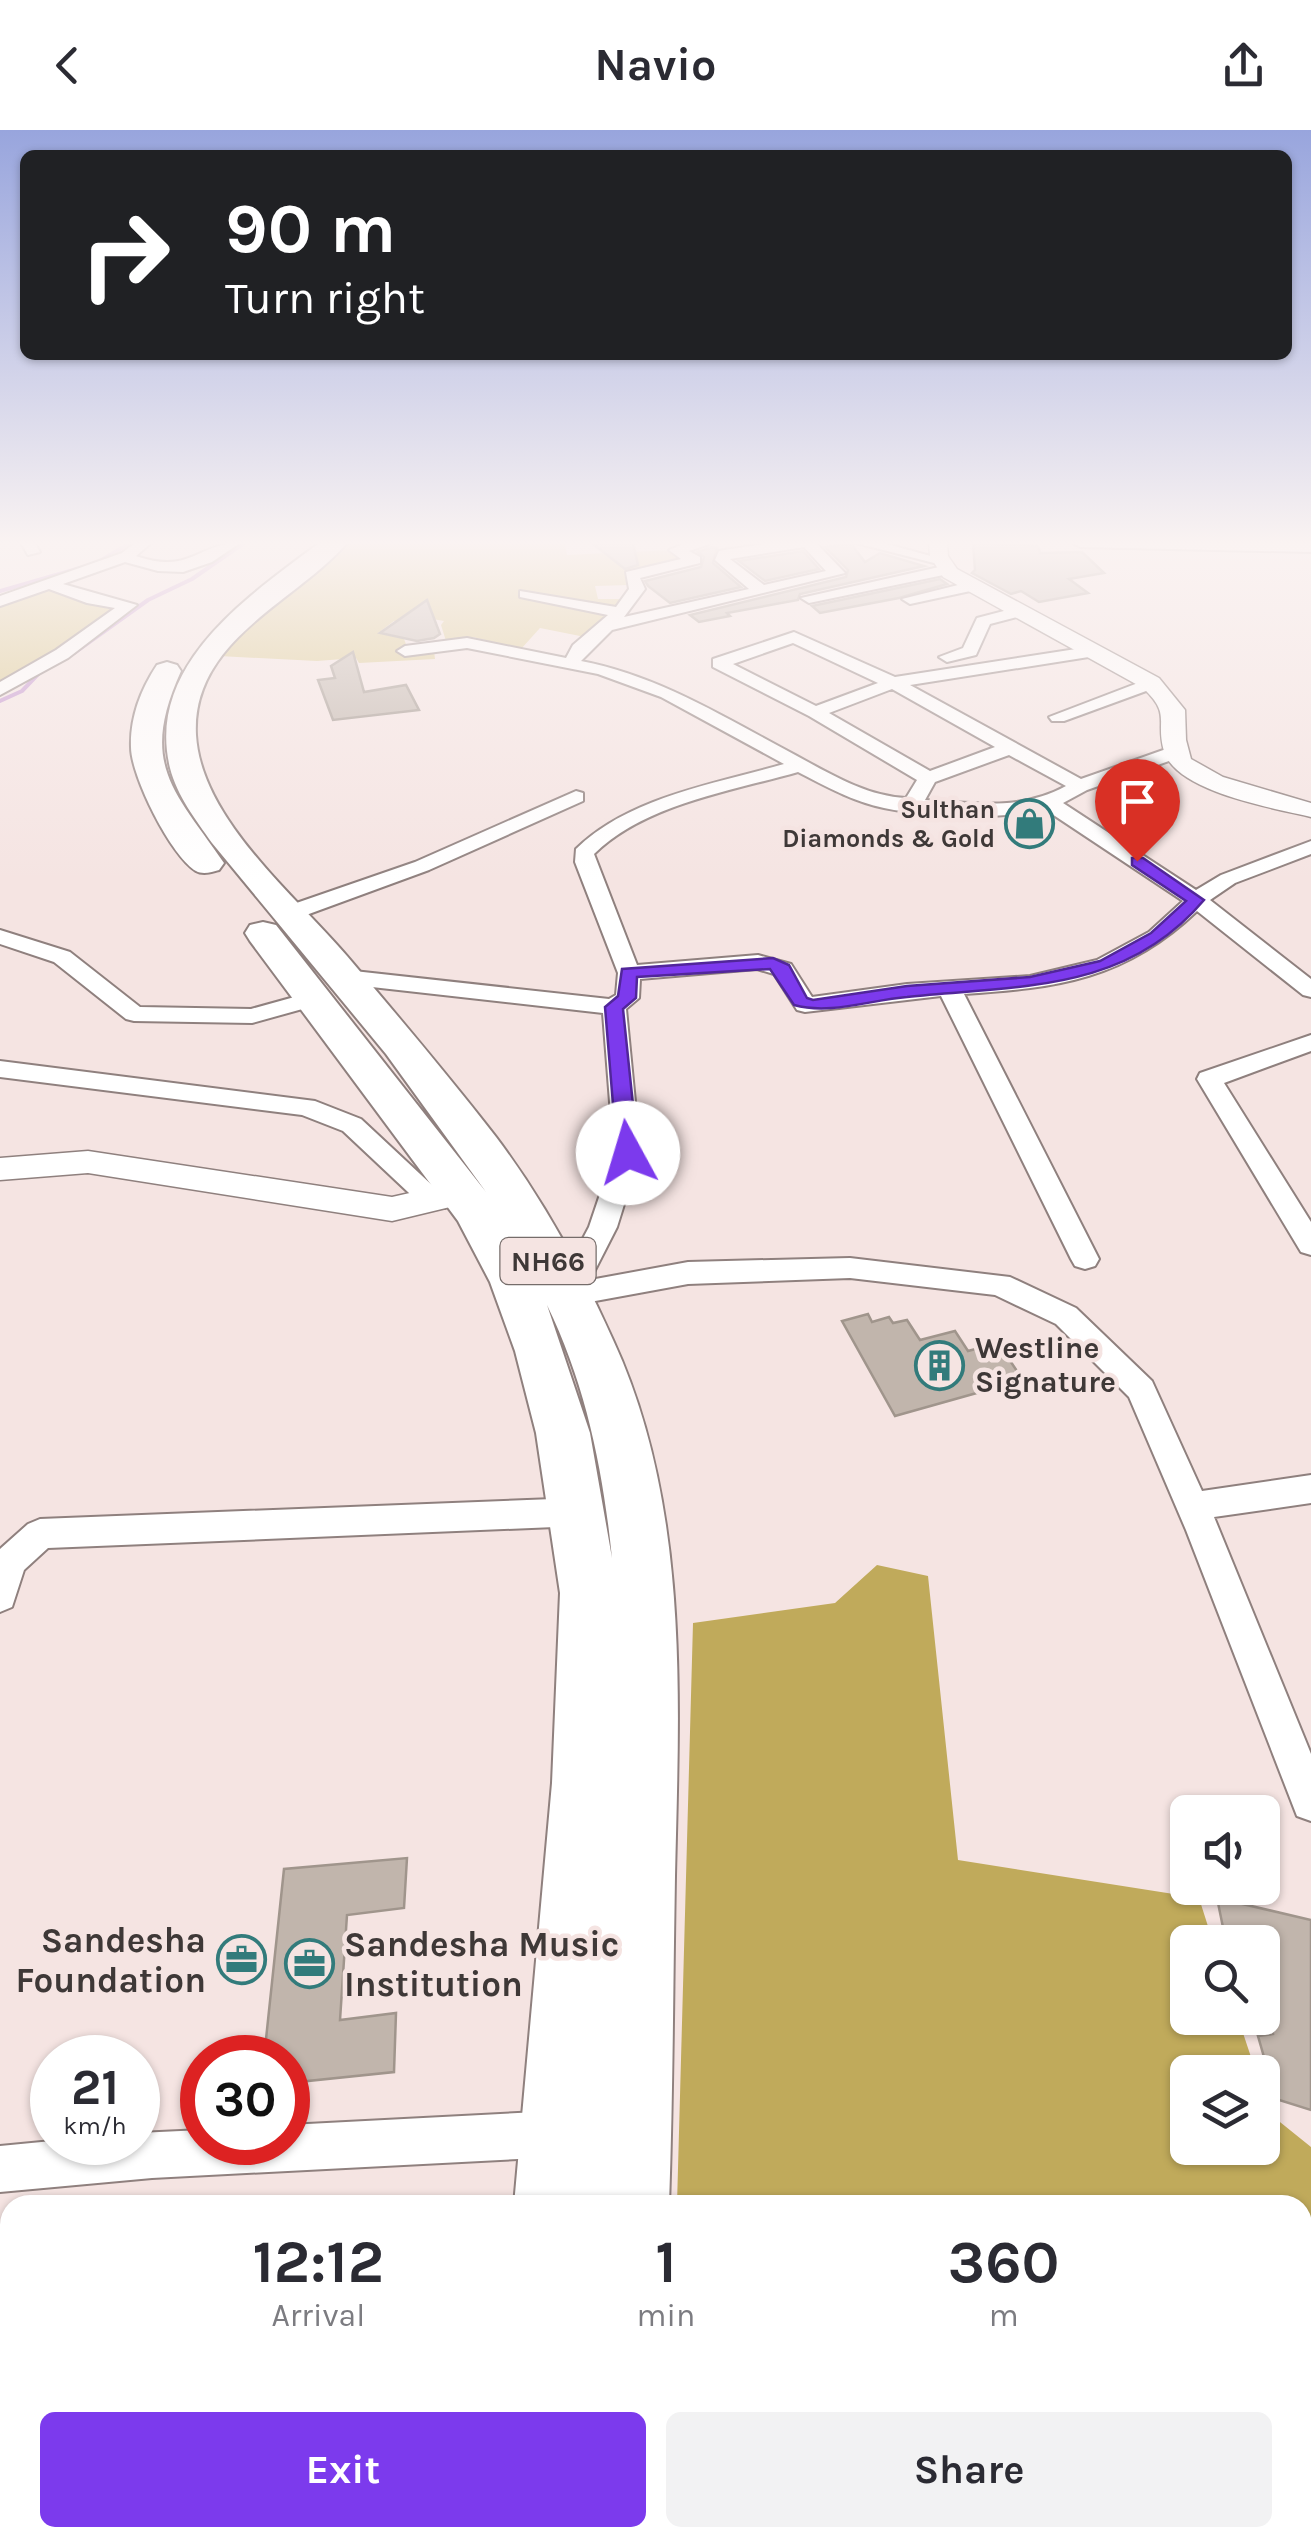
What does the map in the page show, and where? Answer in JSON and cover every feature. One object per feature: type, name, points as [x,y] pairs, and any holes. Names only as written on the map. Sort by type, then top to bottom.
[{"type":"highway","name":"NH66","points":[[179,656],[155,692],[145,741],[149,773],[160,801],[488,1157],[568,1295],[606,1384],[637,1510],[646,1595],[647,1708],[630,2195]]},
{"type":"highway","name":"NH66","points":[[209,656],[187,690],[180,728],[186,769],[200,801],[290,913],[450,1197],[514,1282],[564,1433],[579,1512],[588,1594],[584,1783],[554,2195]]},
{"type":"street","points":[[0,690],[58,656]]},
{"type":"street","points":[[533,656],[667,692],[839,786],[886,803],[1006,811],[1049,802],[1080,786],[1176,752]]},
{"type":"street","points":[[570,663],[575,656]]},
{"type":"street","points":[[742,656],[719,664],[815,712],[928,778]]},
{"type":"street","points":[[834,656],[893,683],[1080,786]]},
{"type":"street","points":[[947,657],[952,656]]},
{"type":"street","points":[[815,712],[893,683],[1065,656]]},
{"type":"street","points":[[1096,656],[1151,683],[1171,701],[1177,725],[1176,752],[1181,763],[1204,778],[1311,810]]},
{"type":"street","points":[[1058,717],[1151,683]]},
{"type":"street","points":[[913,804],[928,778],[1007,749]]},
{"type":"street","points":[[0,936],[62,957],[134,1014],[252,1016],[330,988],[614,1007],[627,998],[628,973],[585,862],[583,852],[589,844],[602,833],[646,814],[801,766]]},
{"type":"street","points":[[290,913],[422,866],[576,797]]},
{"type":"street","points":[[1049,802],[1196,900],[1311,990]]},
{"type":"street","points":[[628,973],[773,963],[782,969],[805,1005],[1030,982],[1106,965],[1156,937],[1196,900],[1228,878],[1311,848]]},
{"type":"street","points":[[949,988],[1085,1259]]},
{"type":"street","points":[[568,1295],[603,1227],[628,1153],[614,1007]]},
{"type":"street","points":[[1311,1044],[1210,1079],[1311,1245]]},
{"type":"street","points":[[0,1069],[306,1107],[352,1125],[450,1197]]},
{"type":"street","points":[[0,1169],[88,1162],[392,1209],[450,1197]]},
{"type":"street","points":[[568,1295],[688,1272],[850,1268],[1000,1285],[1066,1316],[1140,1390],[1193,1506],[1311,1802]]},
{"type":"street","points":[[1193,1506],[1311,1489]]},
{"type":"street","points":[[0,1596],[9,1562],[40,1534],[579,1512]]},
{"type":"street","points":[[0,2169],[152,2155],[557,2134]]},
{"type":"shaded area","points":[[0,656],[58,656],[0,684]]},
{"type":"shaded area","points":[[219,656],[435,656],[435,659],[359,663],[356,658],[317,661]]},
{"type":"shaded area","points":[[877,1565],[928,1576],[958,1860],[1170,1893],[1170,1905],[1201,1905],[1208,1925],[1170,1925],[1170,2035],[1244,2035],[1250,2055],[1170,2055],[1170,2165],[1280,2165],[1280,2122],[1311,2147],[1311,2195],[677,2195],[693,1623],[835,1603]]},
{"type":"building","points":[[354,656],[364,692],[406,685],[419,710],[333,720],[318,680],[335,678],[331,666]]},
{"type":"building","name":"Westline Signature","points":[[868,1314],[872,1322],[889,1317],[893,1323],[907,1320],[920,1340],[955,1331],[968,1351],[998,1343],[1023,1380],[895,1416],[842,1321]]},
{"type":"building","name":"Sandesha Music Institution","points":[[407,1858],[404,1908],[347,1915],[340,2020],[396,2013],[394,2072],[310,2081],[310,2035],[266,2035],[284,1869]]},
{"type":"building","points":[[1218,1905],[1247,1905],[1311,1920],[1311,2110],[1280,2100],[1280,2055],[1263,2055],[1258,2036],[1280,2035],[1280,1925],[1223,1925]]},
{"type":"waterway","points":[[0,701],[22,691],[44,668]]},
{"type":"place","name":"Sulthan Diamonds & Gold","points":[[1030,823]]},
{"type":"place","name":"Westline Signature","points":[[940,1365]]},
{"type":"place","name":"Sandesha Foundation","points":[[241,1960]]},
{"type":"place","name":"Sandesha Music Institution","points":[[309,1964]]},
{"type":"route","points":[[628,1153],[614,1007],[627,998],[628,973],[773,963],[782,969],[805,1005],[907,991],[1030,982],[1106,965],[1156,937],[1196,900],[1137,861]]}]
